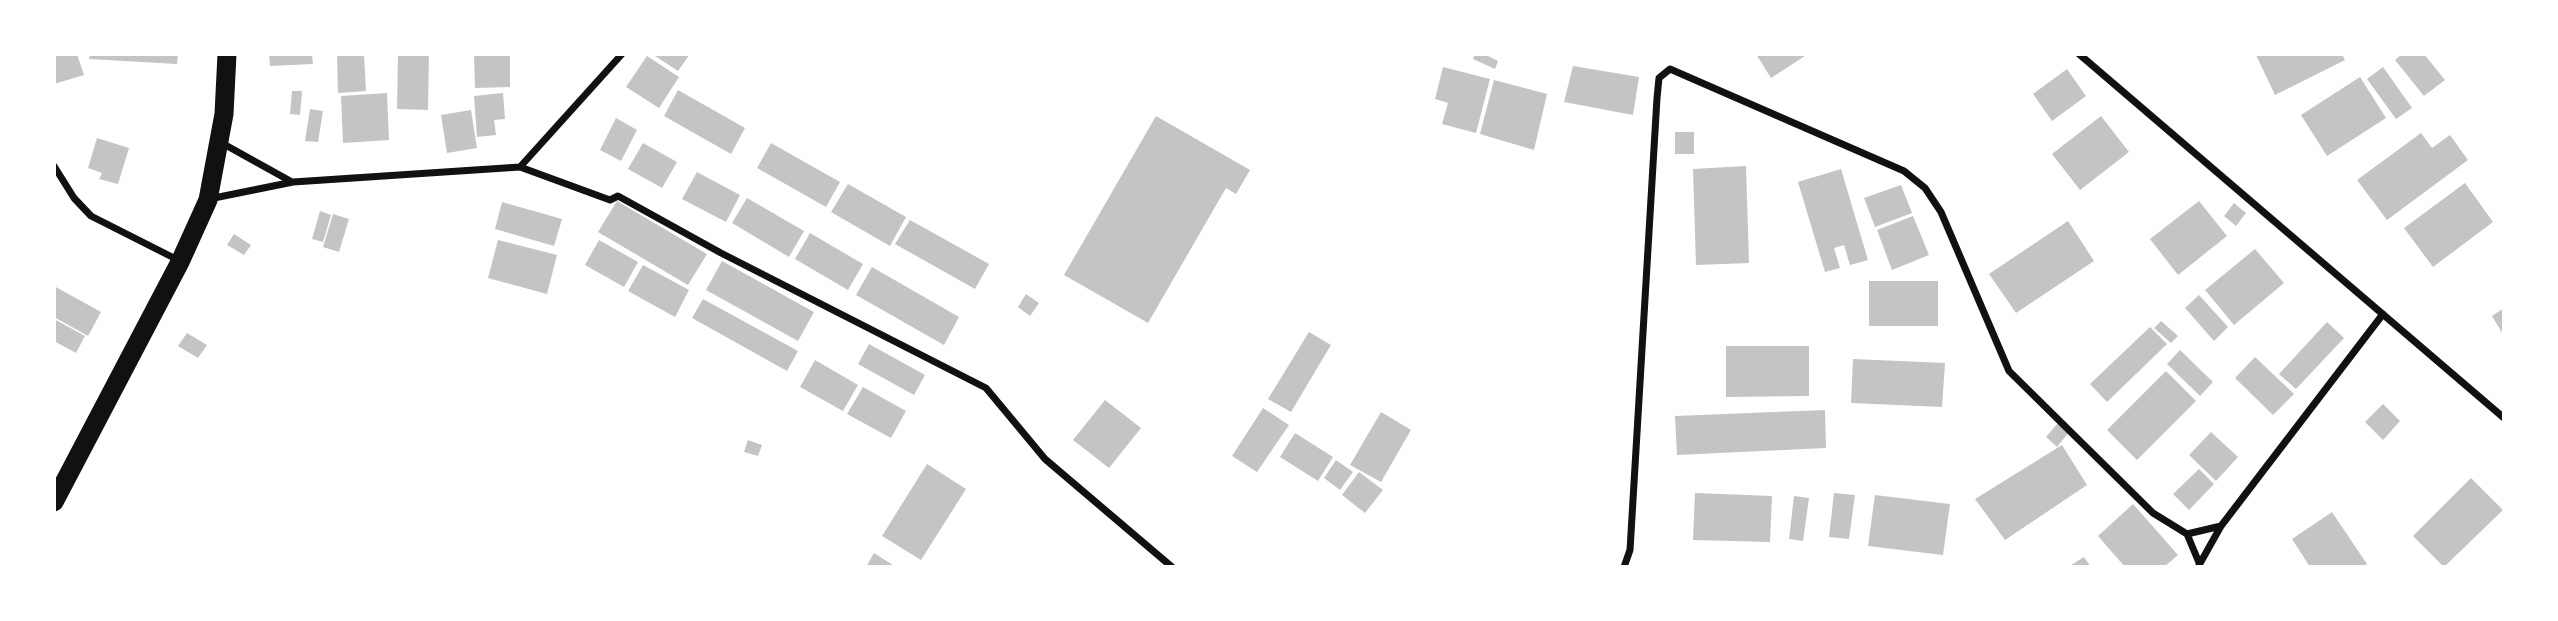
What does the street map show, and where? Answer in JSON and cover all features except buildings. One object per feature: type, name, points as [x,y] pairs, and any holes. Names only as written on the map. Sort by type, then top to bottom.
[{"type":"highway","points":[[54,502],[180,262],[208,200],[220,142],[227,54]]},
{"type":"street","points":[[520,167],[622,54]]},
{"type":"street","points":[[2080,54],[2504,418]]},
{"type":"street","points":[[1624,567],[1630,550],[1657,98],[1659,78],[1671,69],[1904,171],[1925,188],[1941,212],[2009,371],[2153,513],[2187,534],[2199,566]]},
{"type":"street","points":[[220,142],[293,182]]},
{"type":"street","points":[[54,166],[74,198],[91,216],[180,262]]},
{"type":"street","points":[[208,200],[293,182],[520,167],[610,200],[618,196],[721,253],[986,388],[1045,459],[1172,567]]},
{"type":"street","points":[[2199,566],[2221,526],[2383,314]]},
{"type":"street","points":[[2187,534],[2221,526]]}]
